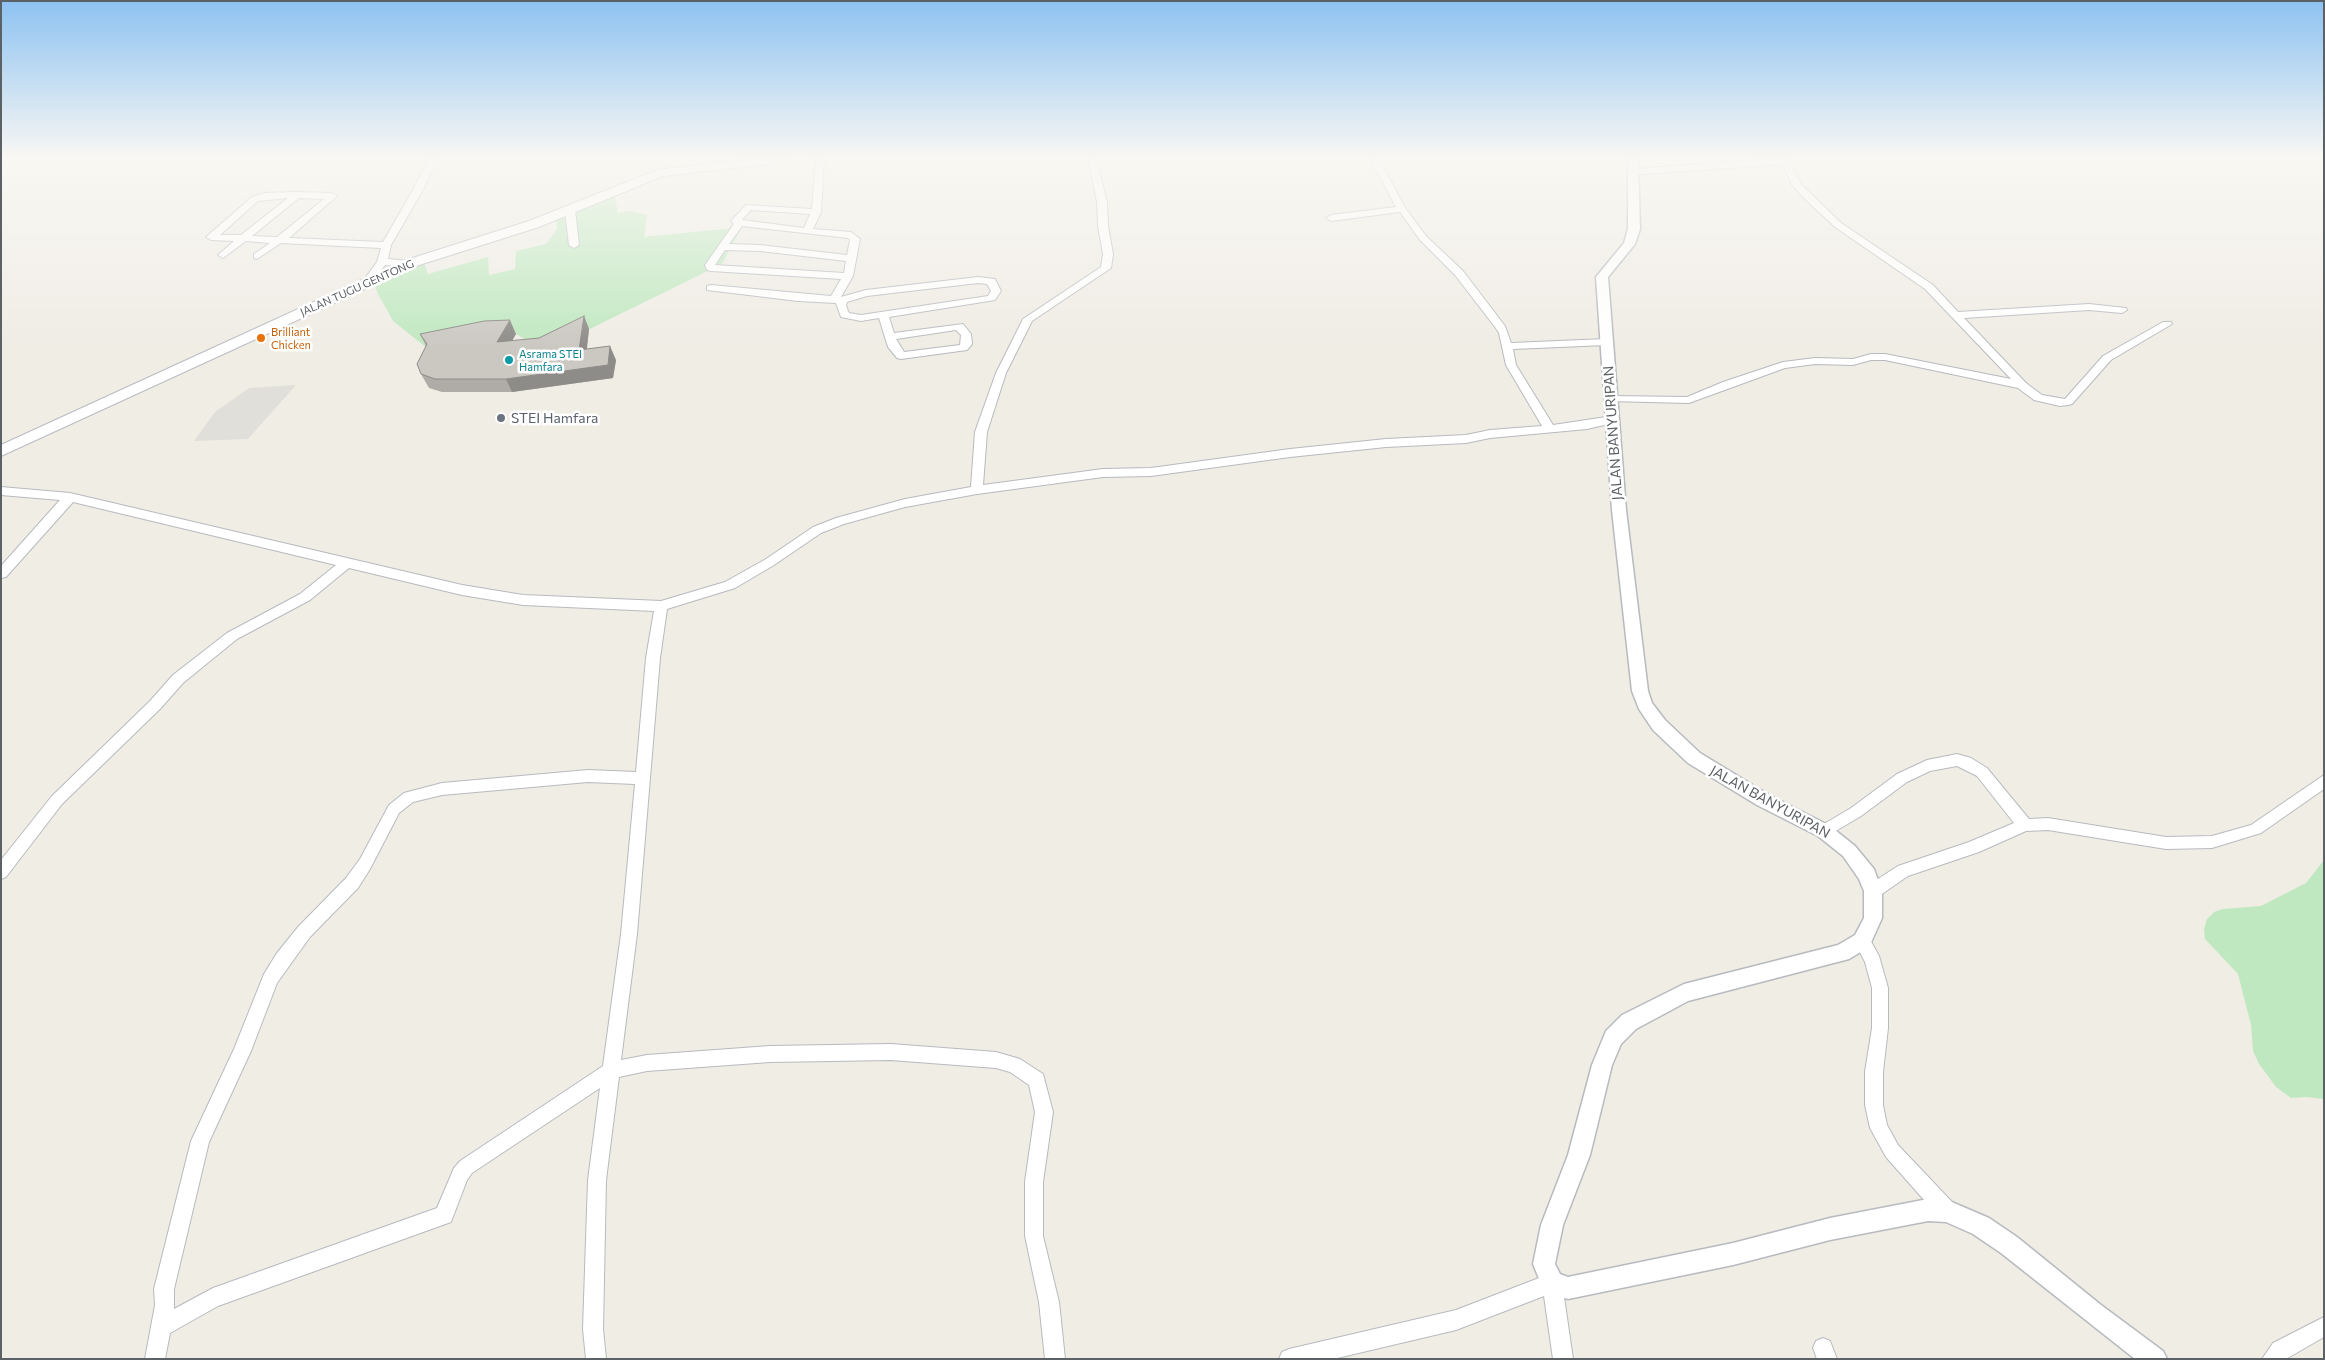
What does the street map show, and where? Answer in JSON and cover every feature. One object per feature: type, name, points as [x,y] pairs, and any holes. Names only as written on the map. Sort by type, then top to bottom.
[{"type":"main road","name":"JALAN TUGU GENTONG","points":[[1,451],[190,366],[368,281],[408,264],[541,221]]},
{"type":"street","points":[[229,221],[211,237],[386,245]]},
{"type":"street","points":[[223,255],[266,221]]},
{"type":"street","points":[[257,256],[304,221]]},
{"type":"street","points":[[368,281],[382,262],[386,245],[400,221]]},
{"type":"street","points":[[571,221],[574,245]]},
{"type":"street","points":[[807,231],[812,221]]},
{"type":"street","points":[[977,490],[981,432],[1001,373],[1028,319],[1106,268],[1108,254],[1103,221]]},
{"type":"street","points":[[1411,221],[1423,238],[1459,273],[1500,326],[1511,365],[1550,429]]},
{"type":"street","name":"JALAN BANYURIPAN","points":[[1634,221],[1634,229],[1629,244],[1602,277],[1627,586],[1640,691],[1645,705],[1659,725],[1694,758],[1763,800],[1824,831],[1850,851],[1860,862],[1873,891],[1873,918],[1862,941]]},
{"type":"street","points":[[1834,221],[1919,279],[1958,315],[2030,393],[2046,400],[2068,402],[2074,398],[2107,358],[2167,324]]},
{"type":"street","points":[[711,288],[838,300],[866,293],[956,282],[989,281],[996,288],[994,296],[978,301],[883,315],[845,316],[838,300],[848,276],[853,236],[739,223],[710,265],[711,268],[848,276]]},
{"type":"street","points":[[721,247],[760,248],[850,258]]},
{"type":"street","points":[[382,262],[408,264]]},
{"type":"street","points":[[762,293],[775,272]]},
{"type":"street","points":[[1958,315],[2089,307],[2122,310]]},
{"type":"street","points":[[883,315],[890,337],[895,352],[903,357],[963,348],[967,344],[966,334],[960,326],[890,337]]},
{"type":"street","points":[[1507,346],[1606,342]]},
{"type":"street","points":[[1611,399],[1689,400],[1727,384],[1784,365],[1815,361],[1853,362],[1871,357],[1885,357],[2022,385]]},
{"type":"street","points":[[1,491],[70,496],[462,590],[523,600],[576,604],[661,606],[730,585],[770,562],[805,537],[840,521],[905,503],[977,490],[1103,473],[1151,472],[1290,453],[1386,444],[1431,443],[1613,420]]},
{"type":"street","points":[[1,574],[70,496]]},
{"type":"street","points":[[2,871],[57,800],[149,711],[178,679],[232,636],[305,597],[348,562]]},
{"type":"street","points":[[596,1359],[592,1329],[597,1180],[629,934],[653,658],[661,606]]},
{"type":"street","points":[[1824,831],[1856,812],[1902,778],[1927,766],[1948,760],[1966,762],[1978,769],[2025,825]]},
{"type":"street","points":[[155,1359],[165,1305],[164,1289],[200,1141],[242,1051],[270,979],[283,958],[304,932],[352,882],[365,864],[394,809],[409,797],[442,789],[588,776],[643,778]]},
{"type":"street","points":[[1873,891],[1903,871],[1974,847],[2025,825],[2048,824],[2166,843],[2212,842],[2256,829],[2324,781]]},
{"type":"street","points":[[1563,1359],[1552,1283],[1544,1264],[1552,1225],[1579,1156],[1602,1065],[1613,1038],[1629,1022],[1684,994],[1733,979],[1842,953],[1862,941],[1873,961],[1880,988],[1880,1028],[1874,1072],[1874,1105],[1879,1128],[1892,1152],[1947,1211]]},
{"type":"street","points":[[161,1327],[213,1298],[444,1214],[460,1174],[466,1167],[612,1070],[647,1064],[770,1054],[855,1052],[935,1054],[996,1060],[1026,1071],[1037,1080],[1044,1112],[1034,1182],[1034,1236],[1049,1302],[1055,1359]]},
{"type":"street","points":[[1289,1359],[1456,1320],[1552,1283],[1568,1288],[1733,1254],[1830,1229],[1928,1210],[1947,1211],[1981,1226],[2009,1245],[2093,1313],[2155,1359]]},
{"type":"street","points":[[2272,1359],[2280,1350],[2296,1340],[2324,1327]]},
{"type":"shaded area","points":[[296,385],[248,439],[194,441],[215,412],[249,388]]},
{"type":"green space","points":[[556,221],[646,221],[644,237],[742,227],[722,264],[545,351],[516,334],[427,348],[393,321],[373,281],[394,276],[424,263],[428,274],[488,257],[489,275],[515,269],[516,251],[546,244],[557,229]]},
{"type":"green space","points":[[2324,860],[2324,1099],[2291,1098],[2276,1087],[2259,1064],[2253,1051],[2251,1025],[2238,974],[2205,939],[2204,929],[2207,919],[2214,912],[2223,909],[2261,906],[2306,883]]},
{"type":"building","name":"Asrama STEI Hamfara","points":[[584,316],[579,350],[610,346],[608,365],[506,379],[435,379],[421,374],[417,364],[427,344],[420,334],[484,321],[510,320],[497,342],[539,338]]},
{"type":"place","name":"Brilliant Chicken","points":[[261,338]]},
{"type":"place","name":"Asrama STEI Hamfara","points":[[509,360]]},
{"type":"place","name":"STEI Hamfara","points":[[501,418]]}]
